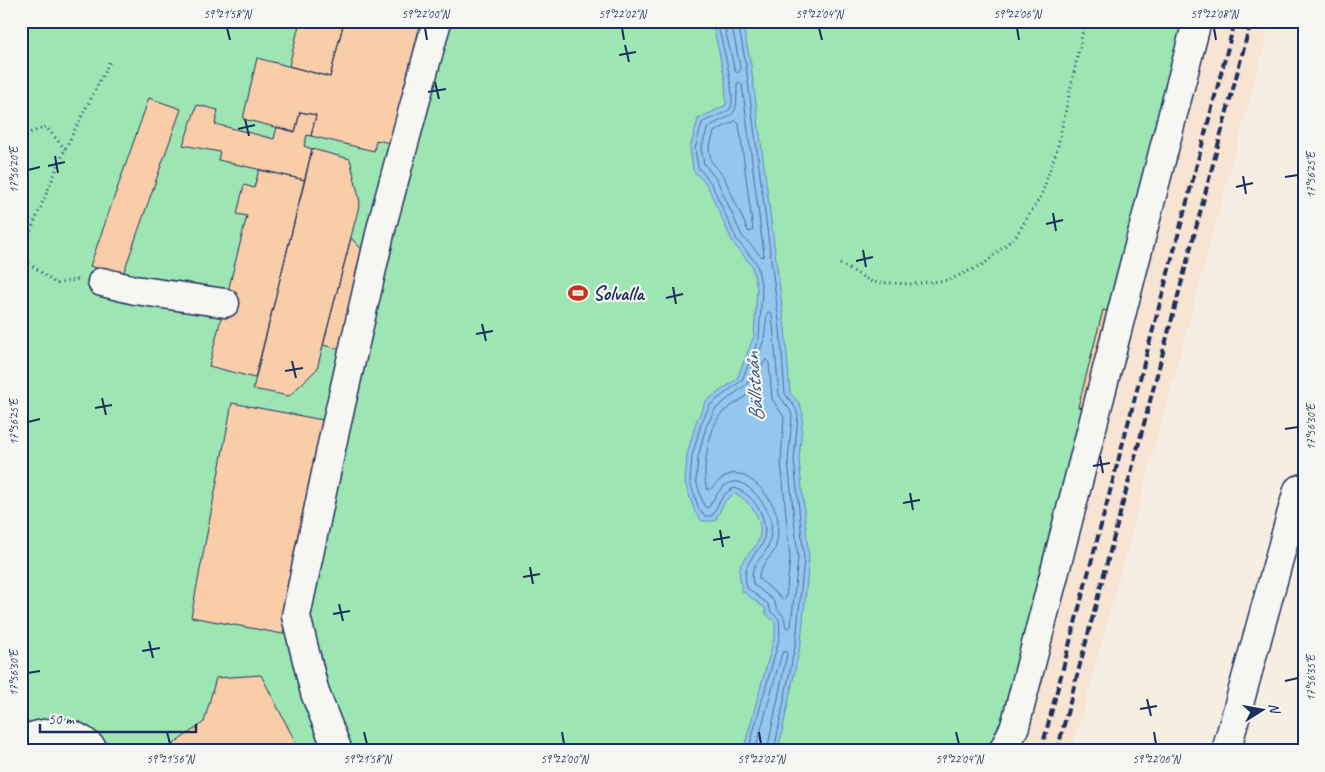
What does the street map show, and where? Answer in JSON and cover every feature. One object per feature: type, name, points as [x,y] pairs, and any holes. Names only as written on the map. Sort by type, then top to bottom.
[{"type":"street","points":[[338,751],[315,693],[296,616],[332,445],[382,225],[437,21]]},
{"type":"street","points":[[1002,751],[1015,726],[1197,21]]},
{"type":"street","points":[[102,282],[135,290],[225,303]]},
{"type":"street","points":[[1226,751],[1298,490],[1304,488]]},
{"type":"street","points":[[21,740],[40,734],[64,732],[78,737],[92,747],[94,751]]},
{"type":"path","points":[[840,264],[872,282],[912,284],[950,280],[984,264],[1016,236],[1042,196],[1058,146],[1085,21]]},
{"type":"path","points":[[102,282],[88,277],[56,284],[21,255],[65,149],[110,60]]},
{"type":"path","points":[[21,136],[46,127],[65,149]]},
{"type":"shaded area","points":[[1207,21],[1271,21],[1072,751],[1014,751]]},
{"type":"green space","name":"Solvalla","points":[[21,21],[1207,21],[1014,751],[21,751]]},
{"type":"water","name":"Bällstaån","points":[[712,21],[742,21],[751,65],[785,329],[790,393],[800,404],[803,414],[799,460],[809,558],[801,642],[778,751],[743,751],[775,635],[775,622],[766,614],[765,608],[742,591],[740,579],[739,570],[741,563],[754,548],[760,534],[756,513],[735,493],[725,501],[715,521],[702,521],[695,512],[685,483],[687,455],[696,422],[706,401],[737,379],[754,336],[757,289],[752,266],[733,243],[707,185],[693,170],[690,148],[698,119],[726,105],[725,79]]},
{"type":"building","points":[[300,21],[344,21],[330,77],[289,66]]},
{"type":"building","points":[[344,21],[421,21],[391,143],[376,140],[374,151],[311,136],[316,115],[300,112],[295,132],[243,119],[257,58],[330,77]]},
{"type":"building","points":[[149,98],[181,109],[122,277],[90,266]]},
{"type":"building","points":[[197,105],[218,110],[215,124],[274,139],[277,127],[295,132],[300,112],[316,115],[311,136],[307,135],[304,146],[312,149],[305,180],[218,160],[220,152],[183,145]]},
{"type":"building","points":[[312,149],[350,159],[360,202],[317,369],[289,396],[253,389]]},
{"type":"building","points":[[259,170],[305,180],[255,378],[209,366],[247,216],[237,214],[244,185],[254,188]]},
{"type":"building","points":[[351,238],[369,257],[344,350],[323,345]]},
{"type":"building","points":[[1103,310],[1112,312],[1087,409],[1078,407]]},
{"type":"building","points":[[232,403],[323,420],[283,634],[191,617]]},
{"type":"building","points":[[261,675],[300,751],[164,751],[204,722],[216,678]]},
{"type":"railway","points":[[1041,751],[1235,21]]},
{"type":"railway","points":[[1057,751],[1251,21]]},
{"type":"place","name":"Solvalla","points":[[578,293]]}]
